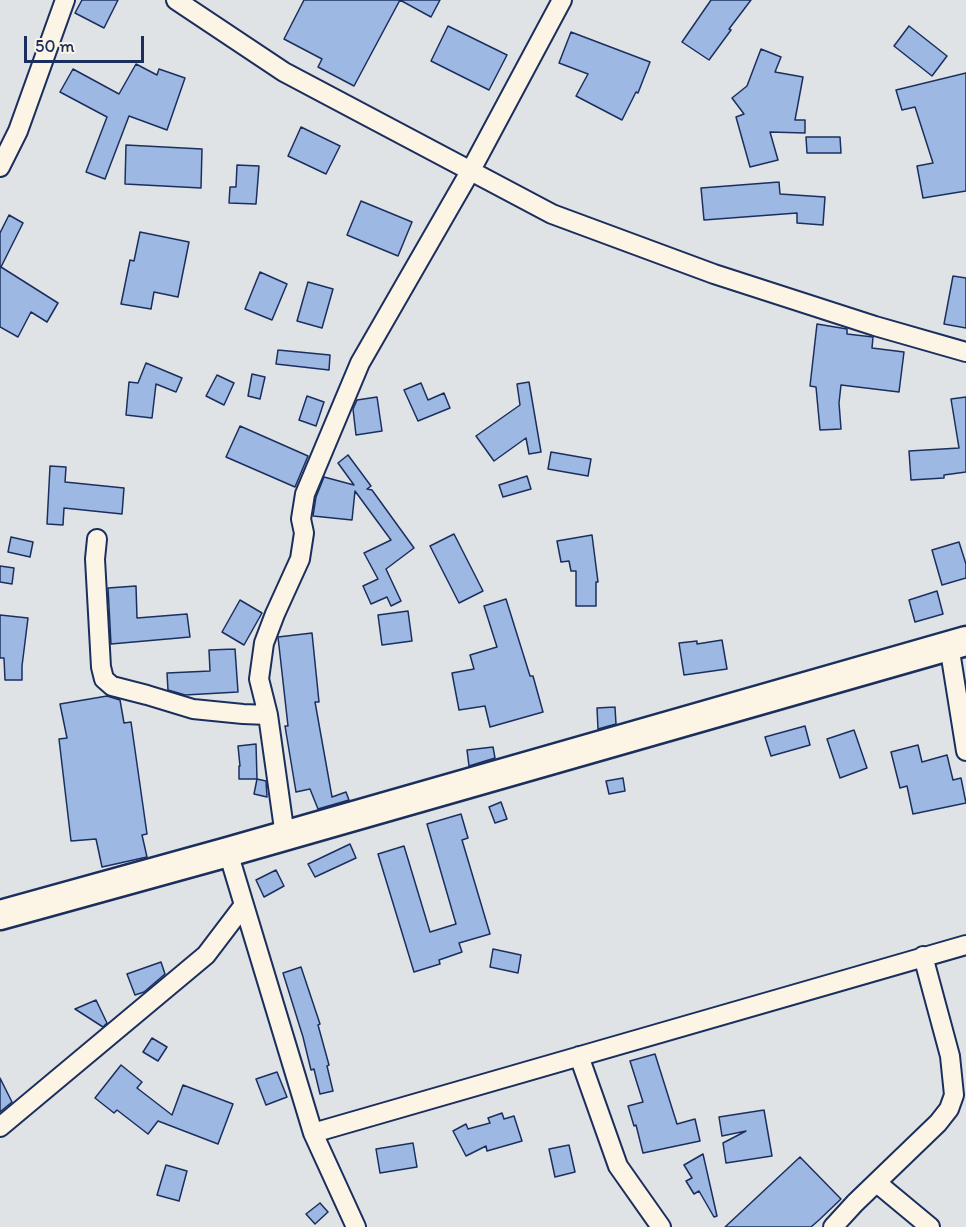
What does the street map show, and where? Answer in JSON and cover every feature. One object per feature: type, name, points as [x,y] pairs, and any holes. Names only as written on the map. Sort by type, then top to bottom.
[{"type":"main road","points":[[0,915],[285,836],[958,643]]},
{"type":"street","points":[[0,167],[18,131],[65,0]]},
{"type":"street","points":[[176,0],[284,72],[552,214],[714,274],[875,326],[966,352]]},
{"type":"street","points":[[285,836],[268,715],[259,680],[264,643],[300,559],[304,533],[301,519],[306,494],[360,363],[471,170],[562,0]]},
{"type":"street","points":[[97,539],[95,559],[101,667],[104,679],[112,686],[194,709],[268,715]]},
{"type":"street","points":[[958,643],[966,751]]},
{"type":"street","points":[[228,852],[313,1133],[356,1227]]},
{"type":"street","points":[[0,1127],[206,955],[244,905]]},
{"type":"street","points":[[313,1133],[966,945]]},
{"type":"street","points":[[833,1227],[938,1123],[949,1109],[954,1095],[950,1056],[923,956]]},
{"type":"street","points":[[579,1056],[618,1166],[661,1227]]},
{"type":"street","points":[[877,1183],[930,1227]]},
{"type":"building","points":[[82,0],[118,0],[104,28],[75,13]]},
{"type":"building","points":[[304,0],[400,0],[354,86],[318,67],[322,59],[284,39]]},
{"type":"building","points":[[400,0],[440,0],[431,17]]},
{"type":"building","points":[[711,0],[751,0],[709,60],[682,42]]},
{"type":"building","points":[[448,26],[507,55],[489,90],[431,61]]},
{"type":"building","points":[[909,26],[947,56],[932,76],[894,46]]},
{"type":"building","points":[[571,32],[650,62],[638,93],[636,92],[622,120],[576,96],[588,74],[559,63]]},
{"type":"building","points":[[761,49],[781,57],[775,72],[803,77],[795,120],[805,120],[805,133],[770,132],[778,160],[750,167],[736,117],[744,114],[732,98],[747,86]]},
{"type":"building","points":[[136,64],[157,75],[159,69],[185,78],[167,130],[129,116],[105,179],[86,172],[107,117],[60,92],[73,69],[119,94]]},
{"type":"building","points":[[966,73],[966,191],[923,198],[917,166],[933,163],[915,107],[902,110],[896,90]]},
{"type":"building","points":[[301,127],[340,146],[326,174],[288,156]]},
{"type":"building","points":[[806,137],[840,137],[841,153],[807,153]]},
{"type":"building","points":[[126,145],[202,149],[201,188],[125,184]]},
{"type":"building","points":[[237,165],[259,166],[256,204],[229,203],[230,187],[236,187]]},
{"type":"building","points":[[779,182],[780,194],[825,197],[823,225],[797,223],[797,213],[704,220],[701,188]]},
{"type":"building","points":[[361,201],[412,222],[398,256],[347,235]]},
{"type":"building","points":[[9,215],[23,223],[1,267],[58,303],[47,322],[31,312],[18,337],[0,327],[0,233]]},
{"type":"building","points":[[140,232],[189,242],[178,297],[154,292],[151,309],[121,304],[130,260],[134,261]]},
{"type":"building","points":[[260,272],[287,284],[272,320],[245,309]]},
{"type":"building","points":[[953,276],[966,278],[966,328],[944,324]]},
{"type":"building","points":[[308,282],[333,289],[322,328],[297,321]]},
{"type":"building","points":[[817,324],[847,329],[847,334],[873,337],[872,348],[904,352],[899,392],[841,385],[839,403],[841,429],[820,430],[816,387],[810,386]]},
{"type":"building","points":[[278,350],[330,355],[329,370],[276,364]]},
{"type":"building","points":[[146,363],[182,378],[176,392],[156,384],[152,418],[126,415],[129,382],[138,383]]},
{"type":"building","points":[[252,374],[265,377],[260,399],[248,396]]},
{"type":"building","points":[[217,375],[234,383],[224,405],[206,396]]},
{"type":"building","points":[[529,382],[541,452],[529,454],[526,438],[494,461],[476,436],[520,405],[517,384]]},
{"type":"building","points":[[421,383],[428,400],[444,393],[450,408],[418,421],[404,390]]},
{"type":"building","points":[[307,396],[324,402],[316,426],[299,420]]},
{"type":"building","points":[[377,397],[382,431],[356,435],[353,409],[357,400]]},
{"type":"building","points":[[966,397],[966,472],[944,475],[944,478],[911,480],[909,451],[959,448],[951,399]]},
{"type":"building","points":[[240,426],[308,456],[295,487],[226,457]]},
{"type":"building","points":[[551,452],[591,459],[588,476],[548,469]]},
{"type":"building","points":[[348,455],[371,486],[367,489],[372,490],[414,548],[386,569],[401,601],[391,606],[387,597],[371,604],[363,586],[378,579],[364,553],[391,540],[355,491],[352,520],[313,516],[316,497],[324,477],[354,485],[338,463]]},
{"type":"building","points":[[50,466],[66,467],[65,482],[124,488],[122,514],[64,508],[63,525],[47,524]]},
{"type":"building","points":[[527,476],[531,489],[503,497],[499,485]]},
{"type":"building","points":[[454,534],[483,591],[459,603],[430,546]]},
{"type":"building","points":[[592,535],[598,582],[596,582],[596,606],[576,606],[576,571],[571,571],[569,561],[561,562],[557,541]]},
{"type":"building","points":[[11,537],[33,542],[30,557],[8,552]]},
{"type":"building","points":[[959,542],[966,564],[966,578],[942,585],[932,550]]},
{"type":"building","points":[[0,566],[14,568],[12,584],[0,582]]},
{"type":"building","points":[[136,586],[137,618],[187,614],[190,637],[111,644],[108,588]]},
{"type":"building","points":[[937,591],[943,614],[915,622],[909,600]]},
{"type":"building","points":[[506,599],[543,712],[490,727],[485,706],[459,710],[452,673],[474,669],[470,655],[497,647],[484,606]]},
{"type":"building","points":[[240,600],[262,613],[244,645],[222,632]]},
{"type":"building","points":[[408,611],[412,641],[382,645],[378,615]]},
{"type":"building","points":[[0,615],[28,618],[22,680],[5,680],[4,658],[0,658]]},
{"type":"building","points":[[312,633],[319,702],[315,702],[332,797],[346,792],[349,800],[318,809],[310,789],[296,792],[285,726],[288,726],[278,637]]},
{"type":"building","points":[[722,640],[727,669],[684,675],[679,643],[697,641],[697,644]]},
{"type":"building","points":[[235,649],[238,692],[185,695],[168,690],[167,673],[210,671],[209,650]]},
{"type":"building","points":[[107,696],[120,700],[124,723],[131,722],[147,834],[142,835],[147,857],[102,867],[96,839],[71,841],[59,739],[67,738],[60,704]]},
{"type":"building","points":[[615,707],[616,724],[598,729],[597,708]]},
{"type":"building","points":[[805,726],[810,745],[771,756],[765,737]]},
{"type":"building","points":[[854,730],[867,768],[840,778],[827,739]]},
{"type":"building","points":[[256,744],[257,779],[239,779],[238,746]]},
{"type":"building","points":[[918,745],[922,762],[947,755],[953,780],[961,778],[966,803],[913,814],[907,786],[900,788],[891,752]]},
{"type":"building","points":[[493,747],[495,758],[469,766],[467,750]]},
{"type":"building","points":[[623,778],[625,791],[609,794],[606,781]]},
{"type":"building","points":[[257,779],[266,781],[267,797],[254,794]]},
{"type":"building","points":[[501,802],[507,819],[495,823],[489,807]]},
{"type":"building","points":[[461,814],[468,838],[462,840],[490,934],[459,943],[462,952],[439,960],[440,964],[414,972],[378,854],[404,846],[430,932],[456,924],[427,824]]},
{"type":"building","points":[[350,844],[356,858],[315,877],[308,864]]},
{"type":"building","points":[[276,870],[284,886],[264,897],[256,880]]},
{"type":"building","points":[[493,949],[521,955],[518,973],[490,967]]},
{"type":"building","points":[[161,962],[165,974],[144,992],[135,995],[127,974]]},
{"type":"building","points":[[301,967],[320,1024],[318,1025],[329,1065],[327,1066],[333,1091],[320,1094],[283,973]]},
{"type":"building","points":[[96,1000],[107,1023],[103,1027],[75,1009]]},
{"type":"building","points":[[152,1038],[167,1047],[158,1061],[143,1052]]},
{"type":"building","points":[[655,1054],[677,1124],[695,1119],[700,1141],[643,1153],[636,1125],[634,1126],[628,1106],[643,1102],[630,1061]]},
{"type":"building","points":[[121,1065],[142,1082],[137,1088],[172,1115],[183,1085],[233,1104],[218,1144],[158,1121],[148,1134],[117,1110],[114,1113],[95,1098]]},
{"type":"building","points":[[277,1072],[287,1097],[266,1105],[256,1079]]},
{"type":"building","points":[[0,1078],[12,1102],[0,1112]]},
{"type":"building","points":[[764,1110],[772,1156],[726,1163],[723,1143],[746,1131],[722,1136],[719,1117]]},
{"type":"building","points":[[502,1113],[504,1119],[514,1116],[522,1141],[487,1151],[486,1146],[466,1156],[453,1131],[466,1124],[468,1129],[490,1123],[488,1118]]},
{"type":"building","points":[[413,1143],[417,1167],[380,1173],[376,1149]]},
{"type":"building","points":[[569,1145],[575,1172],[555,1177],[549,1149]]},
{"type":"building","points":[[703,1154],[717,1216],[714,1217],[699,1191],[694,1194],[686,1181],[692,1178],[684,1165]]},
{"type":"building","points":[[800,1157],[841,1199],[819,1220],[811,1227],[725,1227]]},
{"type":"building","points":[[166,1165],[187,1171],[179,1201],[157,1195]]},
{"type":"building","points":[[320,1203],[328,1212],[315,1224],[306,1214]]}]
